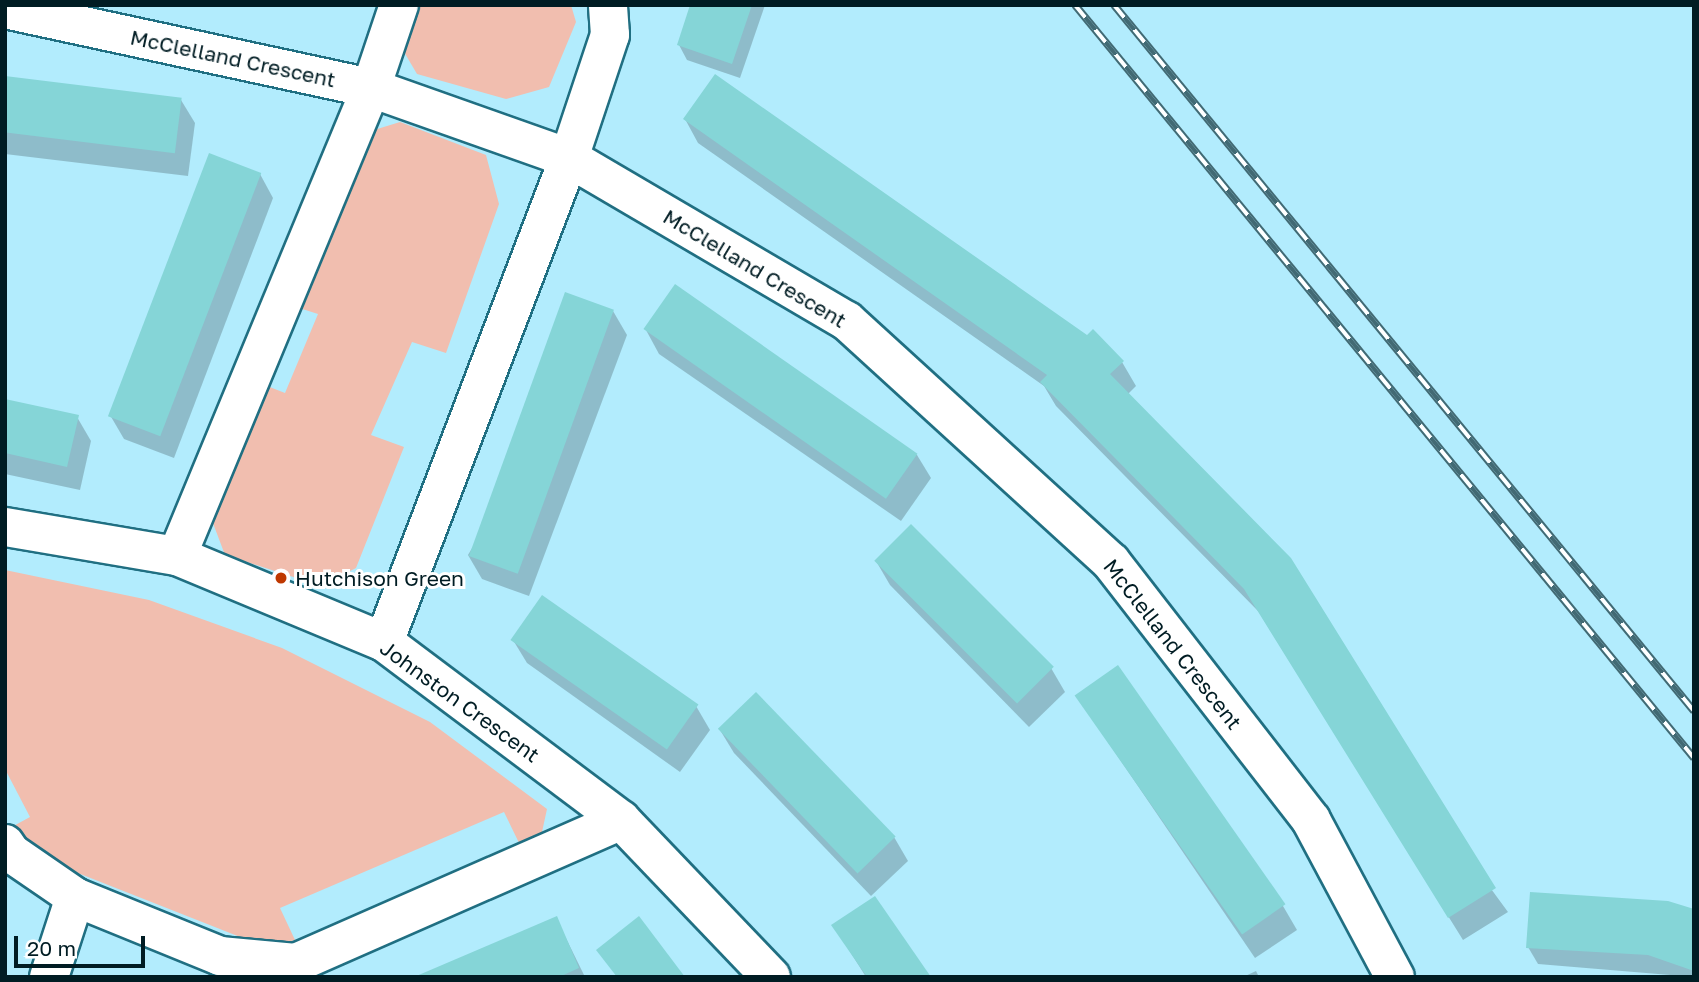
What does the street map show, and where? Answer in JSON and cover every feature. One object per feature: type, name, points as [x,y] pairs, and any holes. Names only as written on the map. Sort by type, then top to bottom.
[{"type":"street","points":[[177,556],[371,88],[399,5]]},
{"type":"street","points":[[384,642],[569,158],[610,35],[608,5]]},
{"type":"street","name":"McClelland Crescent","points":[[5,9],[371,88],[569,158],[847,321],[1111,562],[1311,820],[1395,977]]},
{"type":"street","name":"Johnston Crescent","points":[[5,527],[177,556],[384,642],[621,820],[771,977]]},
{"type":"street","points":[[5,844],[11,853],[75,897],[215,966],[296,963],[621,820]]},
{"type":"street","points":[[49,977],[75,897]]},
{"type":"shaded area","points":[[409,5],[571,5],[576,22],[549,87],[506,99],[417,74],[397,40]]},
{"type":"shaded area","points":[[400,122],[486,155],[499,204],[446,353],[412,342],[371,435],[404,447],[356,568],[321,586],[225,555],[208,510],[262,384],[285,393],[318,314],[293,306],[361,134]]},
{"type":"shaded area","points":[[5,570],[149,600],[282,648],[430,722],[547,809],[542,832],[521,847],[504,812],[280,908],[295,940],[268,948],[22,851],[8,829],[30,817],[5,769]]},
{"type":"building","points":[[690,5],[752,5],[732,64],[677,45]]},
{"type":"building","points":[[715,74],[1087,335],[1093,329],[1124,361],[1110,374],[1291,558],[1496,888],[1448,918],[1244,589],[1040,382],[1047,375],[683,119]]},
{"type":"building","points":[[5,76],[182,98],[175,153],[5,132]]},
{"type":"building","points":[[209,153],[261,173],[160,436],[108,416]]},
{"type":"building","points":[[675,284],[917,454],[886,499],[643,329]]},
{"type":"building","points":[[565,292],[614,310],[518,574],[469,556]]},
{"type":"building","points":[[5,399],[79,415],[67,467],[5,453]]},
{"type":"building","points":[[911,524],[1054,667],[1017,704],[874,561]]},
{"type":"building","points":[[542,595],[698,705],[667,750],[510,640]]},
{"type":"building","points":[[1118,665],[1285,904],[1242,935],[1075,695]]},
{"type":"building","points":[[756,692],[896,837],[858,873],[718,729]]},
{"type":"building","points":[[1530,892],[1668,901],[1694,909],[1694,971],[1648,955],[1526,948]]},
{"type":"building","points":[[875,896],[931,977],[867,977],[831,925]]},
{"type":"building","points":[[557,916],[579,968],[559,977],[414,977]]},
{"type":"building","points":[[639,916],[685,977],[617,977],[596,950]]},
{"type":"railway","points":[[1075,5],[1694,758]]},
{"type":"railway","points":[[1114,5],[1694,711]]},
{"type":"place","name":"Hutchison Green","points":[[281,578]]}]
